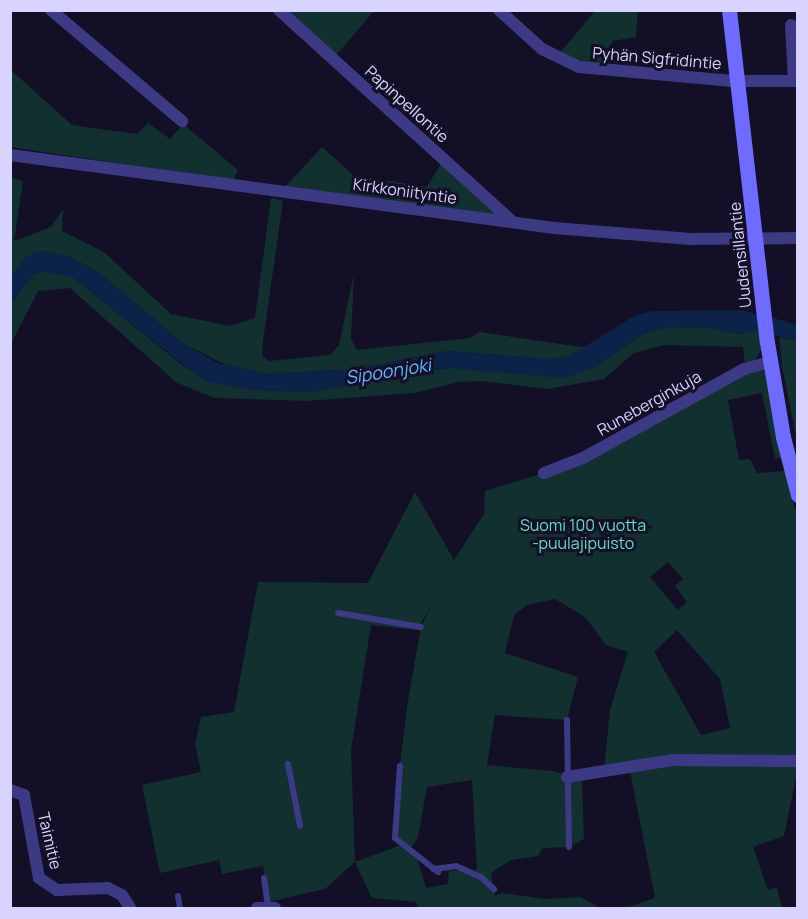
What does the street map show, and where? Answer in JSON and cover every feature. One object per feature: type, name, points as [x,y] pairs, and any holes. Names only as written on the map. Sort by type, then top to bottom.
[{"type":"street","points":[[51,10],[182,121]]},
{"type":"street","name":"Papinpellontie","points":[[279,10],[513,222]]},
{"type":"street","name":"Pyhän Sigfridintie","points":[[499,10],[542,49],[573,65],[613,72],[738,81],[794,81],[791,25]]},
{"type":"street","name":"Uudensillantie","points":[[729,10],[767,342],[798,495]]},
{"type":"street","name":"Kirkkoniityntie","points":[[10,155],[513,222],[679,238],[756,241],[798,238]]},
{"type":"street","name":"Runeberginkuja","points":[[544,473],[583,458],[744,369],[770,362]]},
{"type":"street","points":[[567,777],[672,760],[798,761]]},
{"type":"street","name":"Taimitie","points":[[10,790],[24,795],[39,878],[57,890],[108,888],[122,895],[130,909]]},
{"type":"lane","points":[[338,613],[421,627]]},
{"type":"lane","points":[[567,720],[569,847]]},
{"type":"lane","points":[[288,764],[300,826]]},
{"type":"lane","points":[[400,766],[395,838],[436,871],[456,866],[481,877],[494,889]]},
{"type":"lane","points":[[264,878],[267,908]]},
{"type":"lane","points":[[178,896],[180,909]]},
{"type":"green space","points":[[279,10],[374,11],[333,59]]},
{"type":"green space","points":[[595,11],[638,11],[636,37],[613,41],[600,67],[559,54]]},
{"type":"green space","points":[[10,69],[72,125],[137,134],[148,123],[170,139],[183,124],[238,170],[233,181],[11,147]]},
{"type":"green space","points":[[322,147],[353,175],[427,187],[441,163],[498,212],[498,217],[285,187]]},
{"type":"green space","points":[[11,178],[23,181],[14,241],[51,227],[63,209],[62,231],[104,252],[171,314],[230,326],[255,318],[271,198],[283,201],[263,341],[262,356],[269,361],[330,355],[339,345],[354,273],[351,339],[357,350],[470,338],[480,332],[581,347],[599,341],[568,357],[547,359],[448,351],[356,369],[268,374],[232,368],[184,344],[99,273],[71,257],[43,251],[26,257],[11,276]]},
{"type":"green space","points":[[43,271],[73,277],[186,368],[251,390],[309,392],[447,368],[596,367],[641,335],[666,327],[710,328],[741,334],[760,329],[761,350],[755,360],[745,364],[743,347],[664,345],[634,353],[604,379],[547,389],[482,381],[458,382],[415,393],[306,401],[215,398],[177,383],[70,288],[38,291],[11,344],[11,303],[33,275]]},
{"type":"green space","points":[[779,337],[797,341],[797,441],[782,366]]},
{"type":"green space","name":"Suomi 100 vuotta -puulajipuisto","points":[[761,368],[766,374],[781,458],[775,459],[762,393],[728,400],[739,460],[750,459],[757,473],[785,471],[797,516],[797,772],[784,836],[753,847],[768,890],[777,887],[782,908],[625,908],[655,898],[629,766],[604,770],[610,710],[628,652],[606,645],[585,617],[555,599],[527,605],[514,615],[505,653],[578,677],[567,720],[495,715],[487,765],[553,771],[582,780],[584,839],[569,847],[543,848],[538,856],[511,860],[491,873],[495,896],[502,893],[545,899],[580,897],[600,908],[418,908],[416,902],[372,898],[355,862],[325,889],[268,902],[263,866],[222,874],[219,860],[160,873],[142,785],[201,772],[195,744],[201,717],[234,712],[258,582],[368,583],[415,492],[454,560],[484,514],[485,491],[544,473],[741,371]],"holes":[[[668,562],[683,579],[675,586],[687,602],[678,610],[650,577]],[[432,604],[421,627],[407,707],[396,798],[395,838],[401,845],[355,862],[351,750],[371,625],[417,630]],[[677,630],[720,679],[730,728],[701,735],[654,652]],[[472,780],[477,870],[449,871],[448,884],[426,888],[417,858],[409,851],[418,837],[427,787]]]},
{"type":"water","name":"Sipoonjoki","points":[[43,251],[71,257],[99,273],[184,344],[218,363],[268,374],[356,369],[448,351],[547,359],[568,357],[634,316],[652,311],[744,310],[759,316],[760,329],[741,334],[710,328],[666,327],[641,335],[596,367],[564,378],[447,368],[309,392],[251,390],[204,381],[73,277],[43,271],[33,275],[11,303],[11,276],[26,257]]},
{"type":"water","points":[[771,317],[797,325],[797,341],[773,335]]}]
